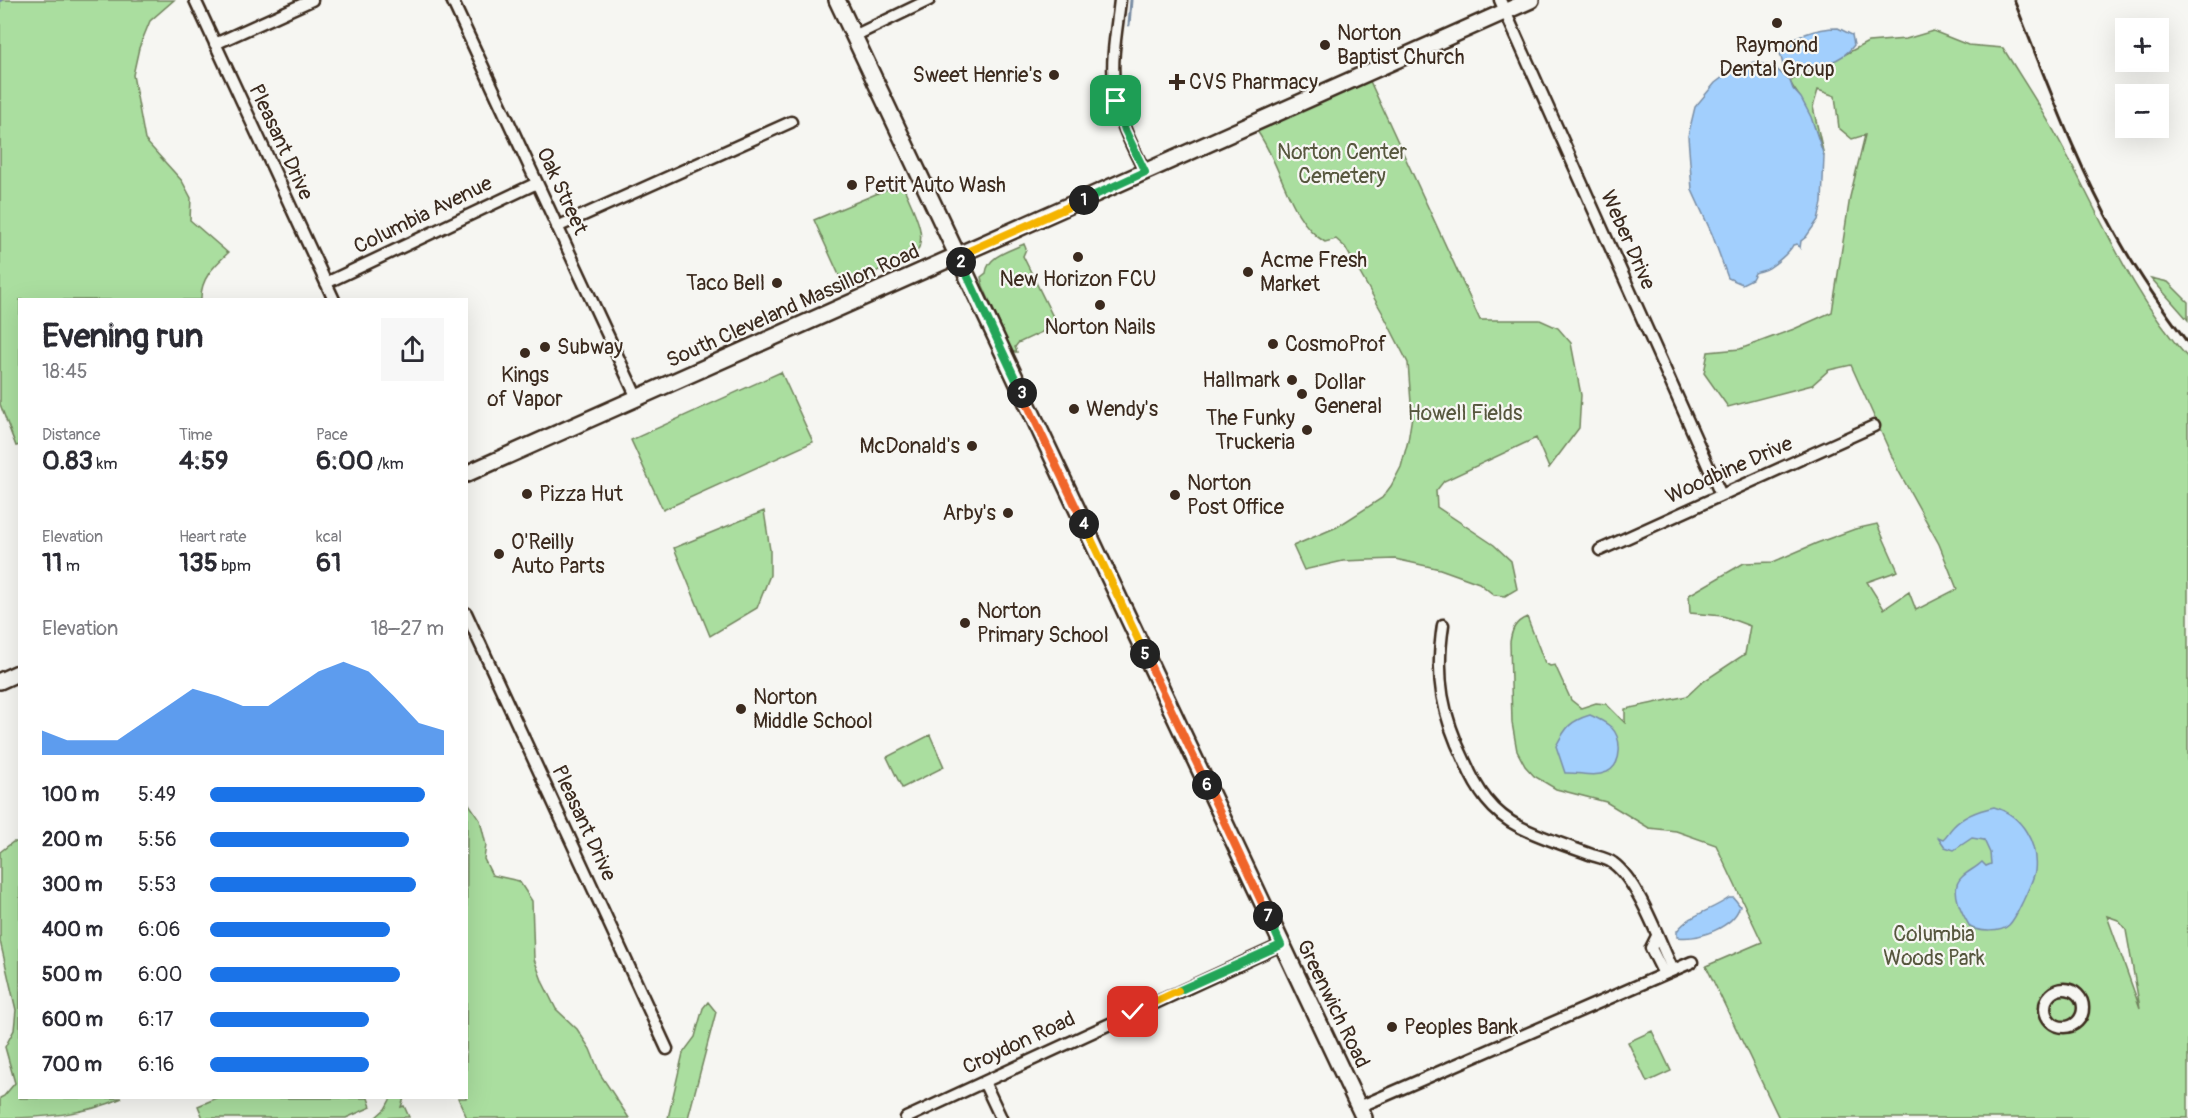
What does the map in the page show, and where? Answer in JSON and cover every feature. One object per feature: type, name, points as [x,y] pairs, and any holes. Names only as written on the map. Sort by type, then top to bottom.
[{"type":"main road","name":"Greenwich Road","points":[[837,0],[1361,1113]]},
{"type":"main road","name":"South Cleveland Massillon Road","points":[[468,473],[1145,172],[1502,6],[1531,0]]},
{"type":"main road","points":[[0,681],[18,673]]},
{"type":"street","name":"Pleasant Drive","points":[[195,0],[333,298]]},
{"type":"street","points":[[215,44],[312,0]]},
{"type":"street","name":"Oak Street","points":[[452,0],[637,398]]},
{"type":"street","points":[[854,36],[929,0]]},
{"type":"street","points":[[1119,0],[1113,76],[1114,91],[1125,130],[1145,172]]},
{"type":"street","name":"Weber Drive","points":[[1502,6],[1721,495]]},
{"type":"street","points":[[557,226],[791,122]]},
{"type":"street","name":"Columbia Avenue","points":[[326,283],[537,183]]},
{"type":"street","name":"Woodbine Drive","points":[[1600,550],[1874,426]]},
{"type":"street","name":"Pleasant Drive","points":[[468,617],[668,1049]]},
{"type":"street","points":[[1443,625],[1439,647],[1445,715],[1480,794],[1501,815],[1520,827],[1613,862],[1633,884],[1657,936],[1651,948],[1668,972]]},
{"type":"street","name":"Croydon Road","points":[[906,1118],[1281,945]]},
{"type":"street","points":[[1361,1113],[1692,962]]},
{"type":"street","points":[[984,1082],[1001,1118]]},
{"type":"green space","points":[[0,0],[174,0],[150,21],[139,48],[133,75],[145,140],[182,181],[191,198],[190,220],[228,253],[205,279],[201,298],[18,298],[18,446],[16,446],[0,404]]},
{"type":"green space","name":"Columbia Woods Park","points":[[1933,31],[1968,45],[2003,48],[2040,106],[2133,281],[2168,334],[2188,358],[2188,1118],[1779,1118],[1706,966],[1762,942],[1716,845],[1676,831],[1649,828],[1606,802],[1556,789],[1534,776],[1525,766],[1517,751],[1512,723],[1510,642],[1515,626],[1527,617],[1545,663],[1550,666],[1555,665],[1571,700],[1581,708],[1596,703],[1606,704],[1625,723],[1625,709],[1687,696],[1701,683],[1745,654],[1750,626],[1723,616],[1690,613],[1689,595],[1744,563],[1773,562],[1855,529],[1877,524],[1898,571],[1867,582],[1884,609],[1909,592],[1916,610],[1957,589],[1939,544],[1898,470],[1851,365],[1829,370],[1812,385],[1728,407],[1704,373],[1708,352],[1740,349],[1832,312],[1850,197],[1865,135],[1852,139],[1839,128],[1835,96],[1818,90],[1813,107],[1824,156],[1812,121],[1790,81],[1868,42],[1906,39]],"holes":[[[2107,916],[2118,920],[2126,930],[2140,1008]]]},
{"type":"green space","points":[[1369,79],[1480,320],[1540,320],[1558,328],[1571,343],[1581,395],[1579,428],[1549,468],[1536,438],[1444,481],[1436,491],[1437,507],[1494,545],[1511,561],[1517,589],[1505,596],[1494,595],[1479,583],[1440,569],[1395,559],[1343,561],[1304,570],[1293,546],[1337,527],[1382,498],[1391,486],[1401,467],[1412,416],[1408,363],[1345,247],[1336,239],[1325,242],[1313,233],[1303,220],[1257,131]]},
{"type":"green space","points":[[902,183],[920,229],[919,247],[915,254],[844,286],[814,220]]},
{"type":"green space","points":[[1024,244],[1026,249],[1023,256],[1057,325],[1018,343],[1015,347],[1017,352],[1012,352],[981,277],[995,258]]},
{"type":"green space","points":[[2151,278],[2168,282],[2188,302],[2188,320]]},
{"type":"green space","points":[[781,372],[813,442],[663,510],[631,440]]},
{"type":"green space","points":[[764,511],[770,550],[770,575],[757,608],[710,636],[674,548]]},
{"type":"green space","points":[[930,735],[944,767],[902,788],[887,757]]},
{"type":"green space","points":[[468,802],[480,820],[486,845],[484,859],[492,875],[519,881],[532,901],[534,959],[556,1009],[577,1029],[590,1049],[600,1074],[629,1118],[467,1118],[458,1099],[468,1099]]},
{"type":"green space","points":[[13,842],[18,842],[18,1099],[120,1099],[78,1112],[0,1118],[0,1098],[15,1083],[5,1047],[14,1030],[16,1010],[0,941],[0,852]]},
{"type":"green space","points":[[708,1002],[716,1012],[688,1118],[668,1118],[683,1053],[695,1037],[703,1008]]},
{"type":"green space","points":[[1652,1031],[1671,1071],[1647,1082],[1628,1042]]},
{"type":"green space","points":[[215,1099],[368,1099],[371,1107],[346,1118],[203,1118],[198,1106]]},
{"type":"green space","points":[[390,1099],[404,1099],[401,1107],[404,1106],[409,1117],[375,1118],[385,1109]]},
{"type":"water","points":[[1838,28],[1852,35],[1854,45],[1848,52],[1822,65],[1784,69],[1780,53],[1791,42],[1814,31]]},
{"type":"water","points":[[1754,62],[1774,67],[1790,81],[1811,117],[1824,156],[1822,203],[1818,220],[1801,241],[1800,248],[1797,244],[1793,245],[1775,264],[1755,273],[1752,279],[1742,284],[1728,278],[1712,234],[1692,190],[1688,136],[1695,107],[1715,83],[1735,68]]},
{"type":"water","points":[[1590,715],[1606,723],[1615,732],[1619,744],[1616,763],[1602,774],[1565,773],[1556,746],[1569,726]]},
{"type":"water","points":[[1994,807],[2013,816],[2026,832],[2034,850],[2035,871],[2011,923],[2005,928],[1984,931],[1970,927],[1958,902],[1956,888],[1962,877],[1982,862],[1986,866],[1991,864],[1990,853],[1984,840],[1972,838],[1954,850],[1945,847],[1938,837],[1943,839],[1957,823]]},
{"type":"water","points":[[1729,898],[1734,898],[1740,906],[1730,921],[1714,931],[1695,937],[1677,937],[1677,931],[1688,920]]},
{"type":"waterway","points":[[1129,25],[1131,0]]},
{"type":"railway","points":[[2014,0],[2062,120],[2102,208],[2142,277],[2188,343]]},
{"type":"place","name":"Raymond Dental Group","points":[[1777,23]]},
{"type":"place","name":"Norton Baptist Church","points":[[1325,45]]},
{"type":"place","name":"Sweet Henrie's","points":[[1054,75]]},
{"type":"place","name":"CVS Pharmacy","points":[[1177,82]]},
{"type":"place","name":"Petit Auto Wash","points":[[852,185]]},
{"type":"place","name":"New Horizon FCU","points":[[1078,257]]},
{"type":"place","name":"Acme Fresh Market","points":[[1248,272]]},
{"type":"place","name":"Taco Bell","points":[[777,283]]},
{"type":"place","name":"Norton Nails","points":[[1100,305]]},
{"type":"place","name":"CosmoProf","points":[[1273,344]]},
{"type":"place","name":"Subway","points":[[545,347]]},
{"type":"place","name":"Kings of Vapor","points":[[525,353]]},
{"type":"place","name":"Hallmark","points":[[1292,380]]},
{"type":"place","name":"Dollar General","points":[[1302,394]]},
{"type":"place","name":"Wendy's","points":[[1074,409]]},
{"type":"place","name":"The Funky Truckeria","points":[[1307,430]]},
{"type":"place","name":"McDonald's","points":[[972,446]]},
{"type":"place","name":"Pizza Hut","points":[[527,494]]},
{"type":"place","name":"Norton Post Office","points":[[1175,495]]},
{"type":"place","name":"Arby's","points":[[1008,513]]},
{"type":"place","name":"O'Reilly Auto Parts","points":[[499,554]]},
{"type":"place","name":"Norton Primary School","points":[[965,623]]},
{"type":"place","name":"Norton Middle School","points":[[741,709]]},
{"type":"place","name":"Peoples Bank","points":[[1392,1027]]},
{"type":"route","points":[[1116,101],[1125,130],[1145,172],[958,256],[1281,945],[1133,1012]]},
{"type":"park label","name":"Norton Center Cemetery","points":[[1342,164]]},
{"type":"park label","name":"Howell Fields","points":[[1465,413]]}]
